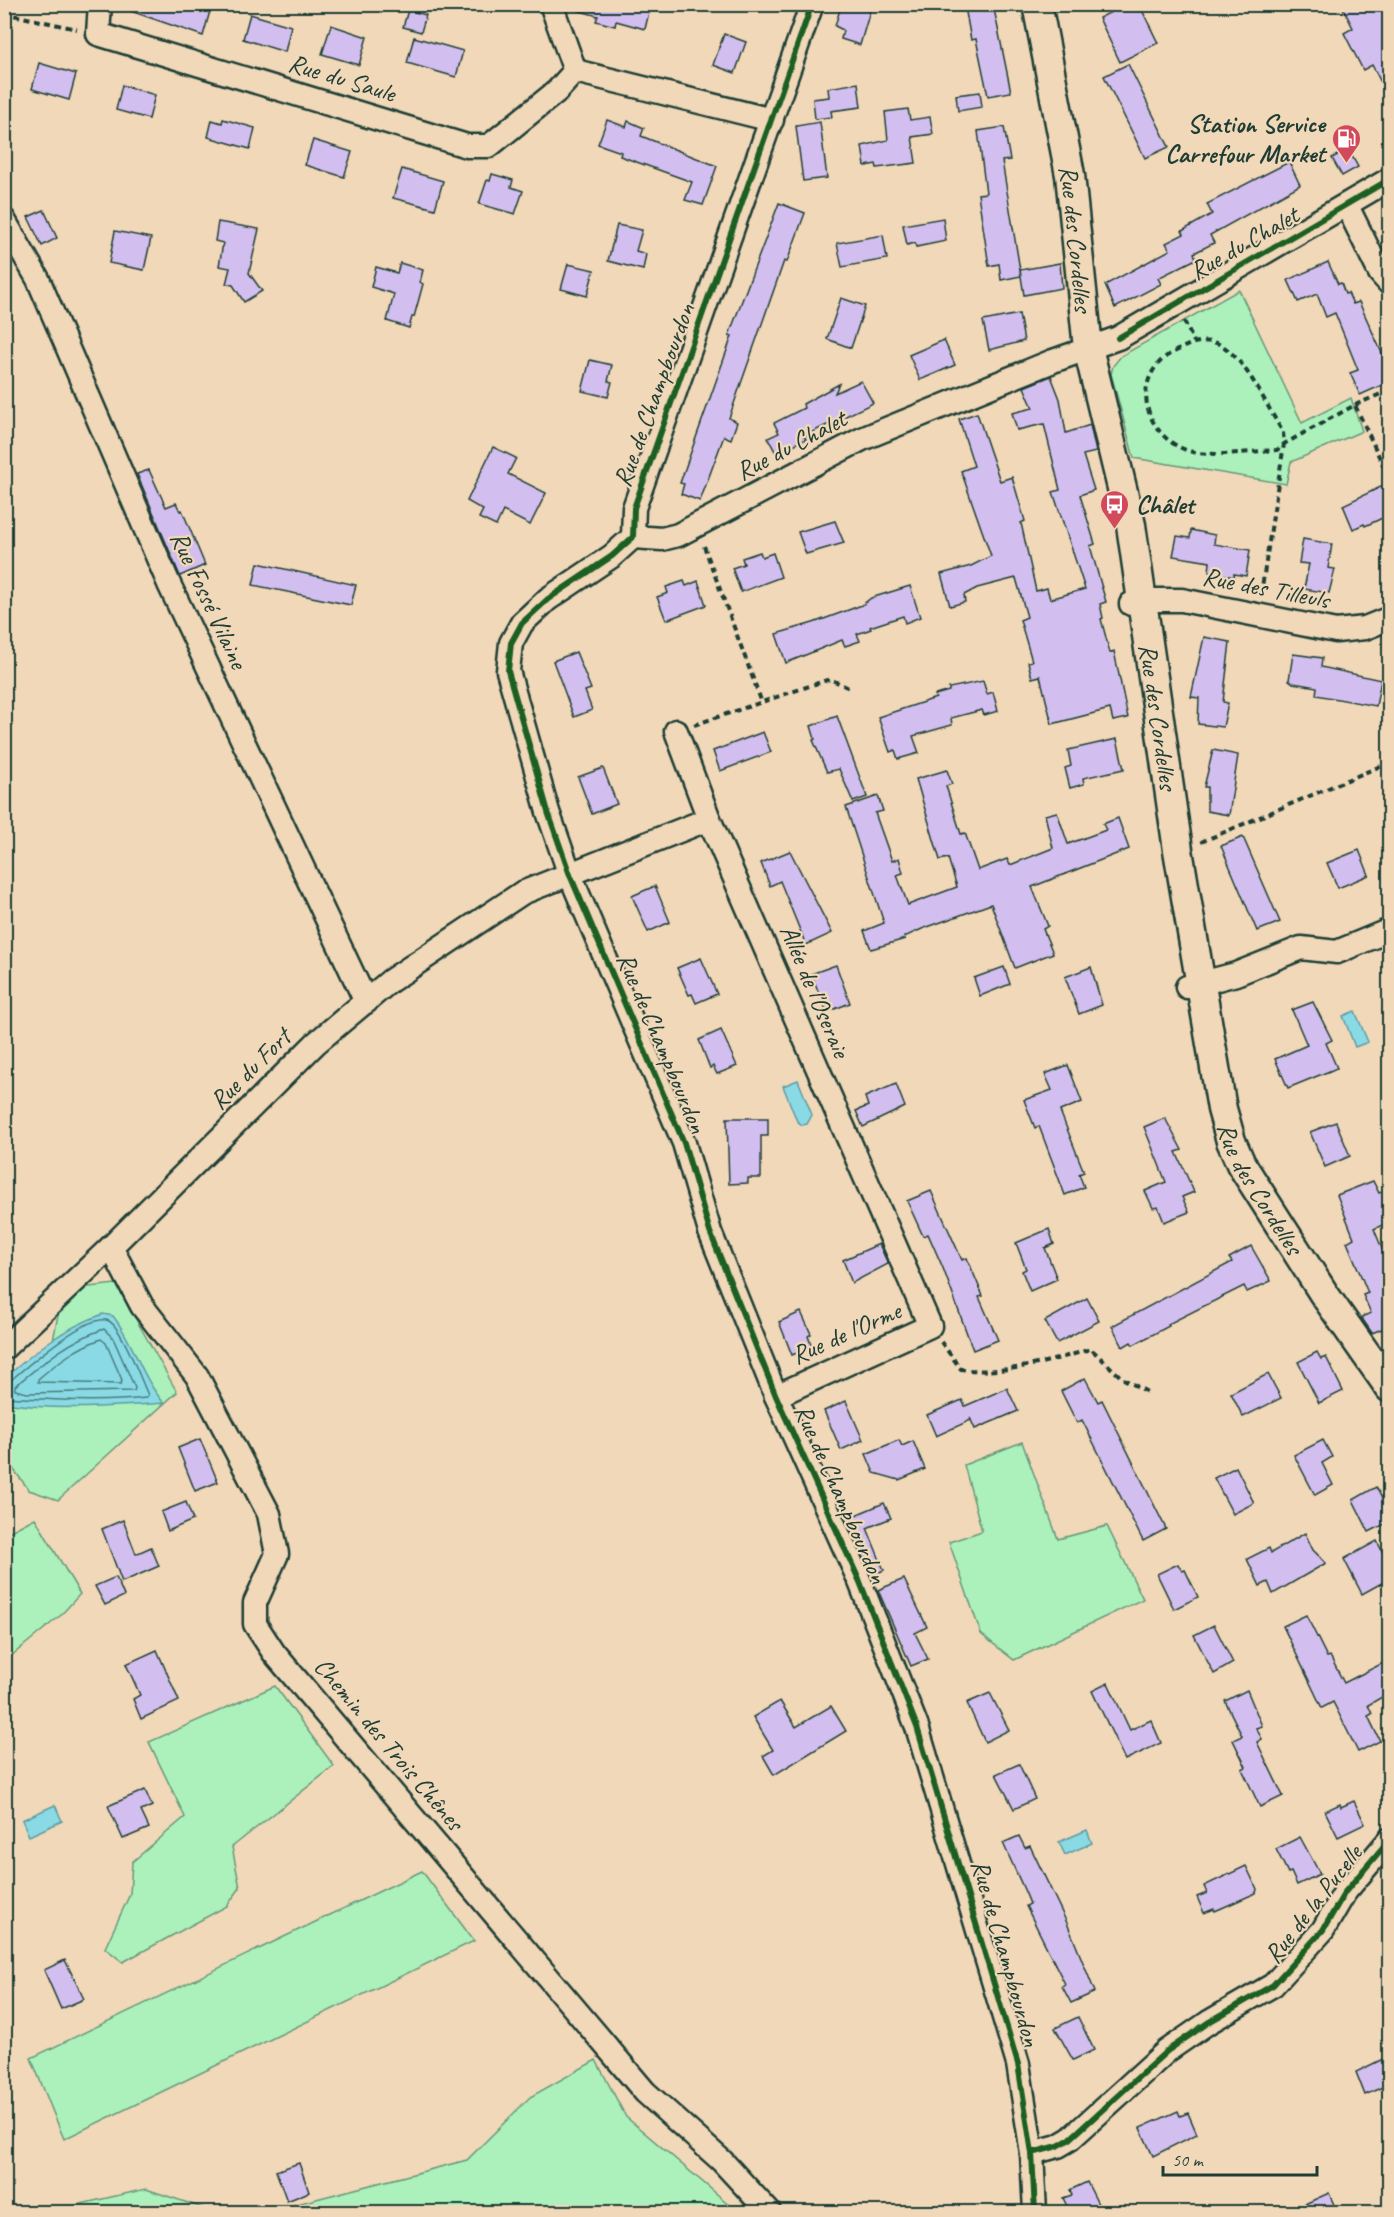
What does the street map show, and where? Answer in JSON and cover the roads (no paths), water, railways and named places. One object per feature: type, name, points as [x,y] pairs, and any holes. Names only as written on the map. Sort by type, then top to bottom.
[{"type":"street","name":"Rue du Saule","points":[[100,4],[98,34],[467,146],[489,146],[557,91],[575,71]]},
{"type":"street","points":[[551,4],[575,71],[772,120]]},
{"type":"street","name":"Rue de Champbourdon","points":[[812,4],[634,508],[633,537],[612,556],[548,599],[522,623],[511,643],[508,672],[548,812],[570,875],[684,1143],[710,1232],[776,1396],[860,1582],[917,1727],[1018,2064],[1032,2153],[1035,2212]]},
{"type":"street","name":"Rue des Cordelles","points":[[1037,4],[1070,175],[1088,348],[1131,525],[1137,603],[1178,850],[1194,986],[1222,1109],[1231,1141],[1241,1164],[1324,1294],[1389,1388]]},
{"type":"street","name":"Rue du Chalet","points":[[633,537],[662,539],[678,535],[862,439],[1118,338],[1347,206],[1389,179]]},
{"type":"street","points":[[1347,206],[1380,273],[1389,284]]},
{"type":"street","name":"Rue Fossé Vilaine","points":[[4,220],[38,279],[169,584],[366,1002]]},
{"type":"street","name":"Rue des Tilleuls","points":[[1137,603],[1182,600],[1336,631],[1365,628],[1389,618]]},
{"type":"street","name":"Allée de l'Oseraie","points":[[676,732],[710,819],[868,1185]]},
{"type":"street","points":[[570,875],[710,819]]},
{"type":"street","name":"Rue du Fort","points":[[4,1348],[111,1247],[316,1043],[390,981],[522,893],[570,875]]},
{"type":"street","points":[[1194,986],[1301,948],[1336,952],[1389,930]]},
{"type":"street","name":"Rue de l'Orme","points":[[776,1396],[930,1326],[868,1185]]},
{"type":"street","name":"Chemin des Trois Chênes","points":[[111,1247],[141,1306],[196,1376],[269,1514],[277,1554],[255,1603],[255,1624],[274,1653],[645,2092],[722,2160],[769,2212]]},
{"type":"street","name":"Rue de la Pucelle","points":[[1032,2153],[1058,2146],[1070,2139],[1167,2051],[1209,2022],[1273,1985],[1323,1930],[1345,1892],[1389,1839]]},
{"type":"water","points":[[1355,1011],[1368,1042],[1355,1047],[1343,1016]]},
{"type":"water","points":[[798,1080],[812,1115],[807,1124],[802,1125],[797,1121],[783,1086]]},
{"type":"water","points":[[103,1314],[113,1316],[120,1326],[149,1382],[164,1403],[64,1408],[5,1403],[5,1378],[51,1341],[74,1327]]},
{"type":"water","points":[[55,1805],[62,1821],[29,1836],[22,1820]]},
{"type":"water","points":[[1087,1830],[1092,1843],[1065,1855],[1059,1842]]},
{"type":"place","name":"Station Service Carrefour Market","points":[[1346,164]]},
{"type":"place","name":"Châlet","points":[[1115,530]]}]
